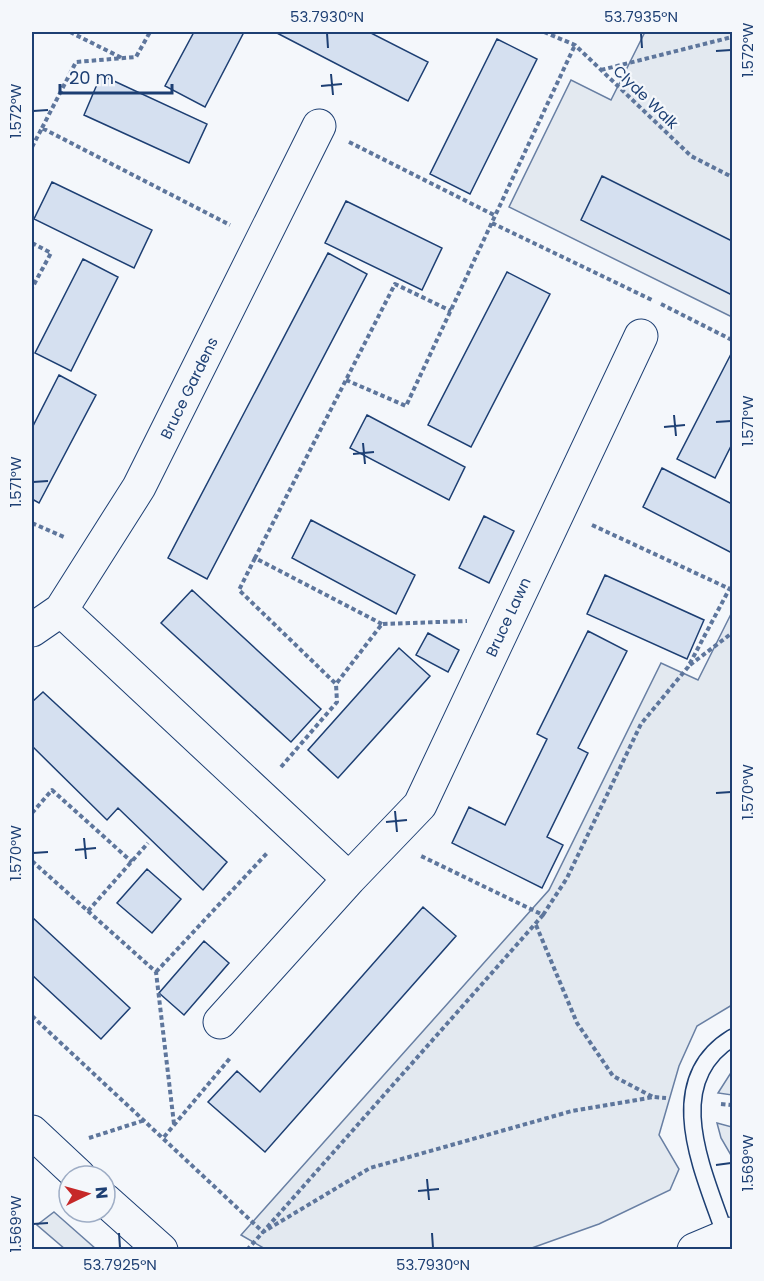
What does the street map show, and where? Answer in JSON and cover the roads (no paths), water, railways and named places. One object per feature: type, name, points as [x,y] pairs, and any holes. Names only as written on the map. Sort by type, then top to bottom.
[{"type":"main road","name":"Bruce Gardens","points":[[32,630],[60,610],[139,487],[319,126]]},
{"type":"main road","name":"Bruce Lawn","points":[[220,1022],[348,879],[420,805],[641,336]]},
{"type":"main road","points":[[60,610],[348,879]]},
{"type":"main road","points":[[41,1141],[66,1164]]},
{"type":"main road","points":[[117,1210],[163,1248]]},
{"type":"main road","points":[[694,1250],[729,1235]]},
{"type":"lane","points":[[729,1235],[694,1142],[691,1101],[704,1062],[718,1047],[732,1038]]}]
